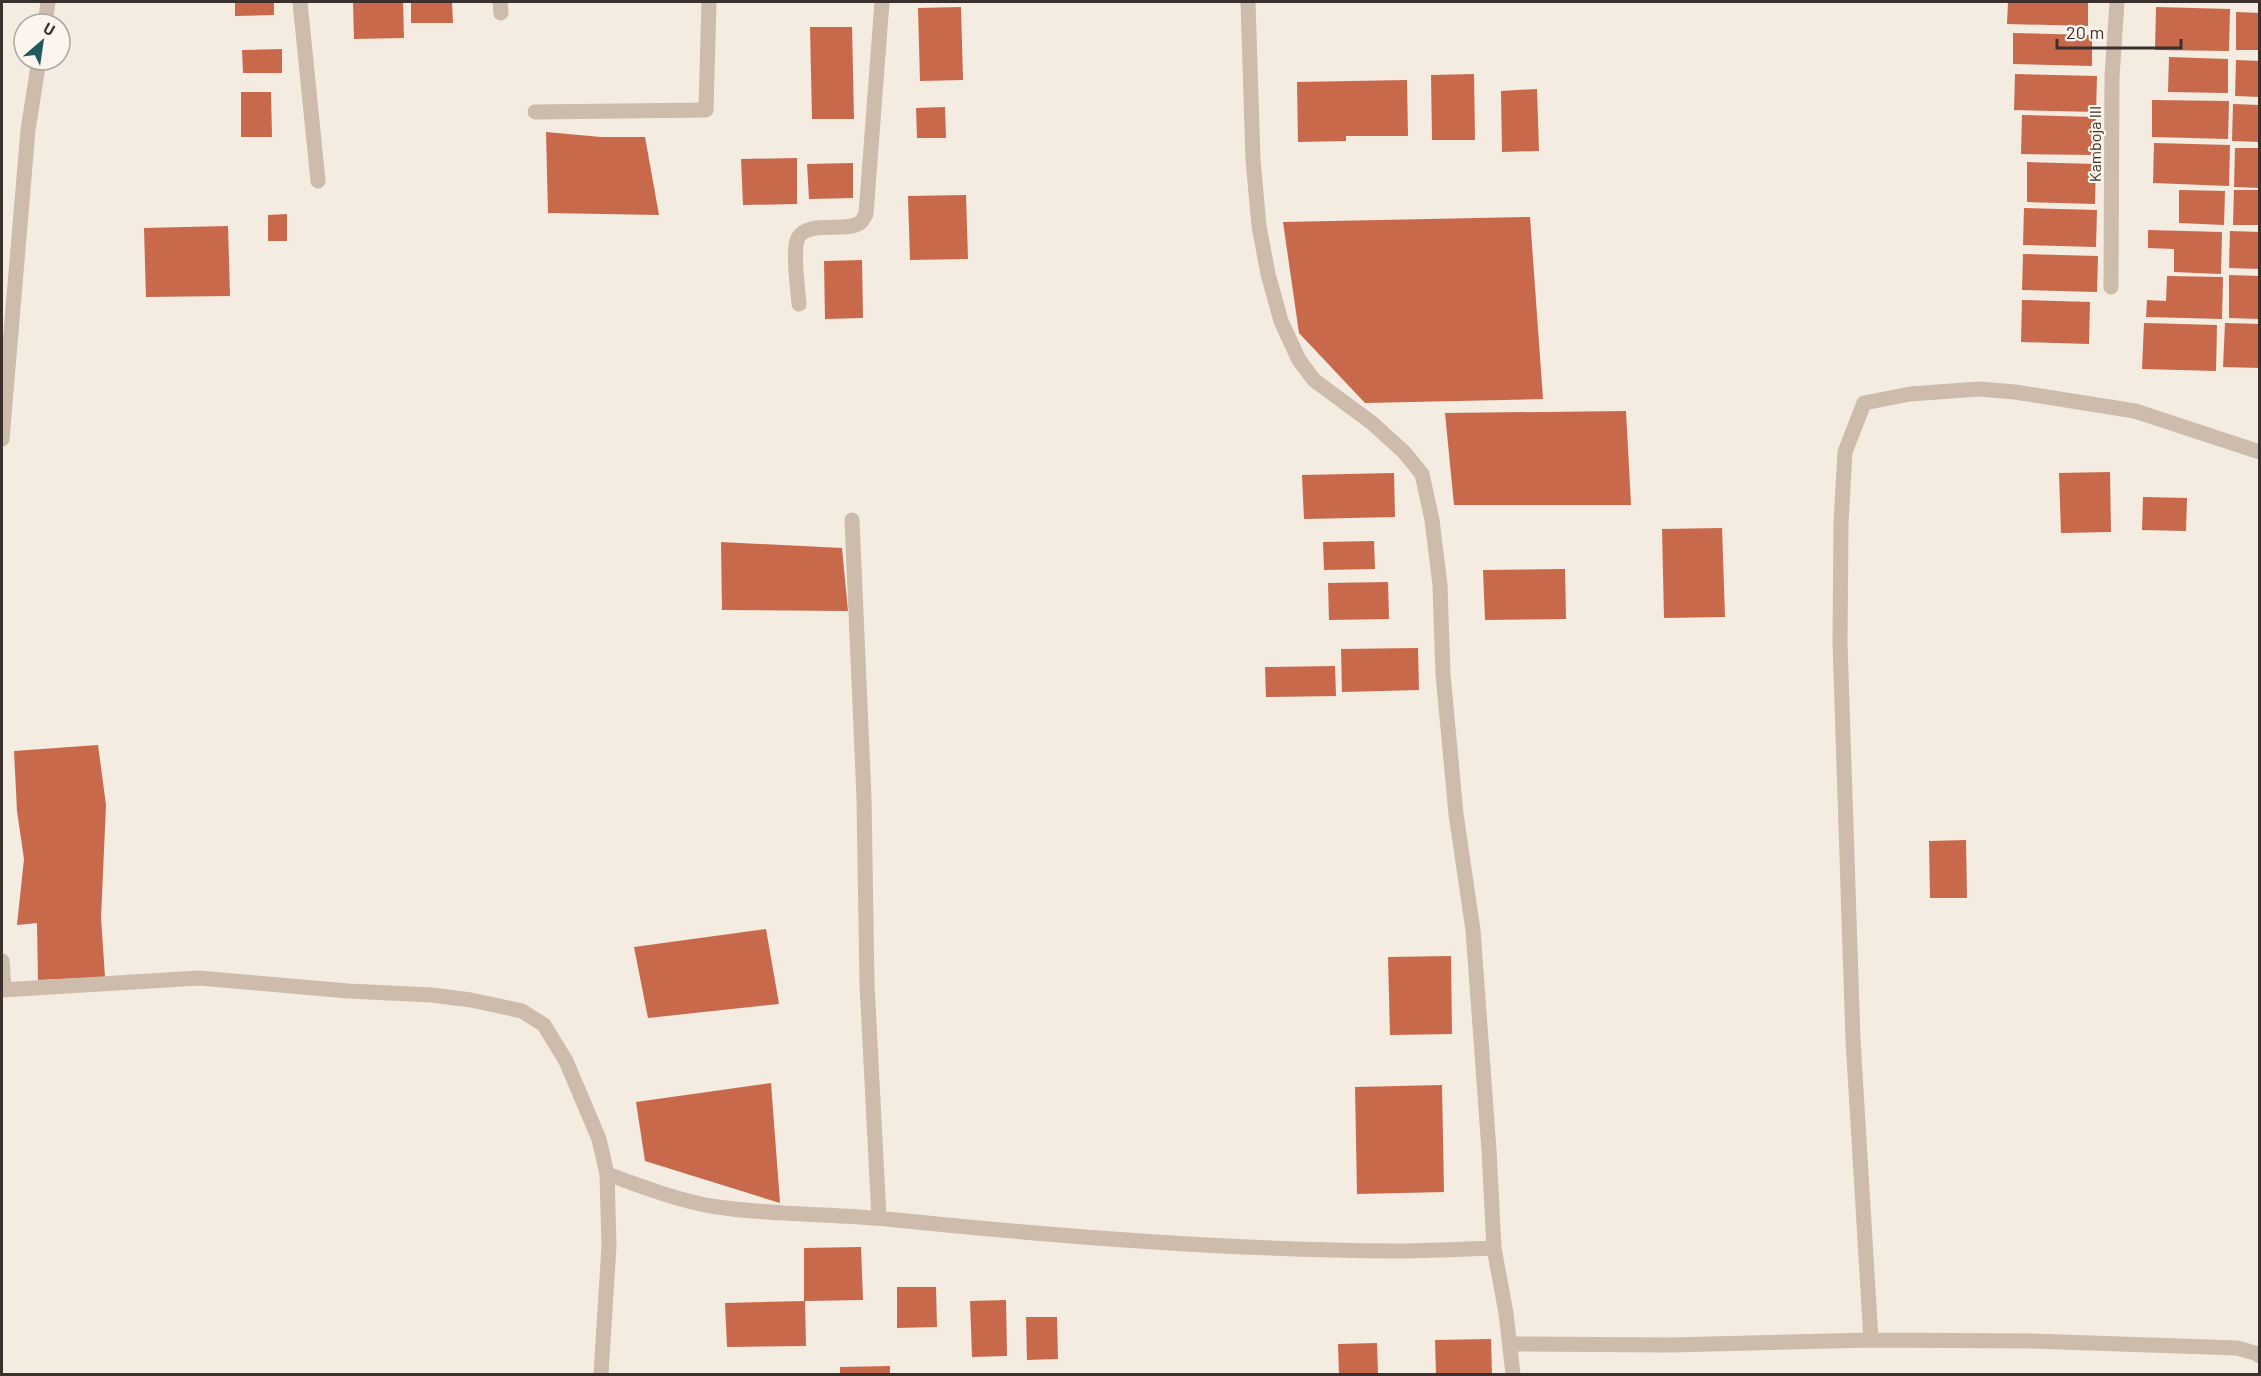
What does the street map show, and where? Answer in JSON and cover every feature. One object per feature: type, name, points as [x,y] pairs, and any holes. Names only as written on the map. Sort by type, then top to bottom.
[{"type":"street","points":[[300,2],[318,181]]},
{"type":"street","points":[[535,112],[706,110],[709,2]]},
{"type":"street","points":[[799,304],[798,238],[803,231],[850,226],[861,223],[866,214],[882,2]]},
{"type":"street","points":[[1248,2],[1253,160],[1258,215],[1268,274],[1281,321],[1299,360],[1314,380],[1372,423],[1404,452],[1422,474],[1432,520],[1440,585],[1443,674],[1456,814],[1473,930],[1494,1248],[1513,1374]]},
{"type":"street","name":"Kamboja III","points":[[2111,286],[2112,77],[2117,2]]},
{"type":"street","points":[[2,439],[28,130],[37,72]]},
{"type":"street","points":[[1871,1340],[1852,1040],[1840,643],[1841,523],[1845,452],[1864,403],[1921,393],[1979,389],[2014,392],[2135,411],[2259,452]]},
{"type":"street","points":[[852,520],[864,798],[867,984],[879,1218]]},
{"type":"street","points":[[2,961],[3,990],[199,978],[348,992],[432,995],[471,1000],[522,1011],[544,1025],[566,1061],[599,1139],[608,1174],[609,1246],[601,1374]]},
{"type":"street","points":[[608,1174],[710,1206],[767,1212],[879,1218],[1002,1231],[1253,1246],[1395,1251],[1494,1248]]},
{"type":"street","points":[[1510,1344],[1671,1345],[1871,1340],[2159,1344],[2237,1348],[2259,1356]]},
{"type":"building","points":[[235,2],[274,2],[274,15],[235,16]]},
{"type":"building","points":[[353,2],[403,2],[404,38],[354,39]]},
{"type":"building","points":[[411,2],[452,2],[453,23],[411,23]]},
{"type":"building","points":[[2008,2],[2088,2],[2088,26],[2007,24]]},
{"type":"building","points":[[961,7],[963,80],[920,81],[918,8]]},
{"type":"building","points":[[2156,7],[2230,9],[2229,51],[2155,50]]},
{"type":"building","points":[[2236,12],[2260,13],[2260,50],[2236,50]]},
{"type":"building","points":[[810,27],[852,27],[854,119],[812,119]]},
{"type":"building","points":[[2013,33],[2092,35],[2092,66],[2013,64]]},
{"type":"building","points":[[282,49],[282,73],[243,73],[242,50]]},
{"type":"building","points":[[2169,57],[2228,59],[2228,93],[2168,92]]},
{"type":"building","points":[[2236,60],[2260,61],[2260,97],[2235,96]]},
{"type":"building","points":[[1474,74],[1475,140],[1432,140],[1431,75]]},
{"type":"building","points":[[2015,74],[2097,76],[2096,112],[2014,110]]},
{"type":"building","points":[[1407,80],[1408,136],[1346,136],[1346,141],[1298,142],[1297,82]]},
{"type":"building","points":[[1537,89],[1539,151],[1502,152],[1501,91]]},
{"type":"building","points":[[241,92],[271,92],[272,137],[241,137]]},
{"type":"building","points":[[2152,100],[2229,101],[2228,139],[2152,137]]},
{"type":"building","points":[[2233,104],[2260,105],[2260,142],[2232,141]]},
{"type":"building","points":[[945,107],[946,138],[917,138],[916,108]]},
{"type":"building","points":[[2022,115],[2096,117],[2095,155],[2021,154]]},
{"type":"building","points":[[546,132],[601,137],[645,137],[659,215],[548,213]]},
{"type":"building","points":[[2154,143],[2230,145],[2229,186],[2153,183]]},
{"type":"building","points":[[2235,148],[2260,148],[2260,188],[2234,187]]},
{"type":"building","points":[[797,158],[797,204],[743,205],[741,159]]},
{"type":"building","points":[[2027,162],[2096,164],[2095,204],[2027,202]]},
{"type":"building","points":[[853,163],[853,198],[809,199],[807,164]]},
{"type":"building","points":[[2179,190],[2225,191],[2224,225],[2179,223]]},
{"type":"building","points":[[2234,190],[2260,190],[2260,225],[2233,225]]},
{"type":"building","points":[[966,195],[968,259],[910,260],[908,196]]},
{"type":"building","points":[[2024,208],[2097,210],[2096,247],[2023,245]]},
{"type":"building","points":[[287,214],[287,241],[268,241],[268,215]]},
{"type":"building","points":[[1530,217],[1543,399],[1365,403],[1299,333],[1283,222]]},
{"type":"building","points":[[228,226],[230,296],[146,297],[144,228]]},
{"type":"building","points":[[2148,230],[2222,232],[2221,274],[2174,272],[2174,249],[2148,248]]},
{"type":"building","points":[[2230,231],[2260,232],[2260,269],[2229,268]]},
{"type":"building","points":[[2023,254],[2098,256],[2097,292],[2022,290]]},
{"type":"building","points":[[862,260],[863,318],[825,319],[824,261]]},
{"type":"building","points":[[2229,275],[2260,276],[2260,319],[2229,318]]},
{"type":"building","points":[[2167,276],[2223,277],[2222,319],[2146,317],[2147,300],[2166,301]]},
{"type":"building","points":[[2022,300],[2090,302],[2089,344],[2021,342]]},
{"type":"building","points":[[2144,323],[2217,325],[2216,371],[2142,369]]},
{"type":"building","points":[[2225,323],[2260,324],[2260,368],[2223,367]]},
{"type":"building","points":[[1626,411],[1631,505],[1454,505],[1445,413]]},
{"type":"building","points":[[2110,472],[2111,532],[2061,533],[2059,473]]},
{"type":"building","points":[[1394,473],[1395,517],[1304,519],[1302,475]]},
{"type":"building","points":[[2143,497],[2187,498],[2186,531],[2142,530]]},
{"type":"building","points":[[1722,528],[1725,617],[1664,618],[1662,529]]},
{"type":"building","points":[[1374,541],[1375,569],[1324,570],[1323,542]]},
{"type":"building","points":[[721,542],[842,548],[848,611],[722,610]]},
{"type":"building","points":[[1565,569],[1566,619],[1485,620],[1483,570]]},
{"type":"building","points":[[1388,582],[1389,619],[1329,620],[1328,583]]},
{"type":"building","points":[[1418,648],[1419,690],[1342,692],[1341,649]]},
{"type":"building","points":[[1335,666],[1336,696],[1266,697],[1265,667]]},
{"type":"building","points":[[98,745],[106,805],[101,918],[105,977],[38,980],[37,923],[17,925],[24,859],[17,811],[14,751]]},
{"type":"building","points":[[1966,840],[1967,898],[1930,898],[1929,841]]},
{"type":"building","points":[[766,929],[779,1004],[648,1018],[634,947]]},
{"type":"building","points":[[1451,956],[1452,1034],[1390,1035],[1388,957]]},
{"type":"building","points":[[771,1083],[780,1203],[645,1161],[636,1102]]},
{"type":"building","points":[[1442,1085],[1444,1192],[1357,1194],[1355,1087]]},
{"type":"building","points":[[861,1247],[863,1300],[804,1301],[804,1248]]},
{"type":"building","points":[[897,1287],[936,1287],[937,1327],[897,1328]]},
{"type":"building","points":[[1006,1300],[1007,1356],[972,1357],[970,1301]]},
{"type":"building","points":[[805,1301],[806,1346],[727,1347],[725,1303]]},
{"type":"building","points":[[1026,1317],[1057,1317],[1058,1359],[1027,1360]]},
{"type":"building","points":[[1491,1339],[1492,1374],[1436,1374],[1435,1340]]},
{"type":"building","points":[[1377,1343],[1378,1374],[1339,1374],[1338,1344]]},
{"type":"building","points":[[890,1366],[890,1374],[840,1374],[840,1367]]}]
